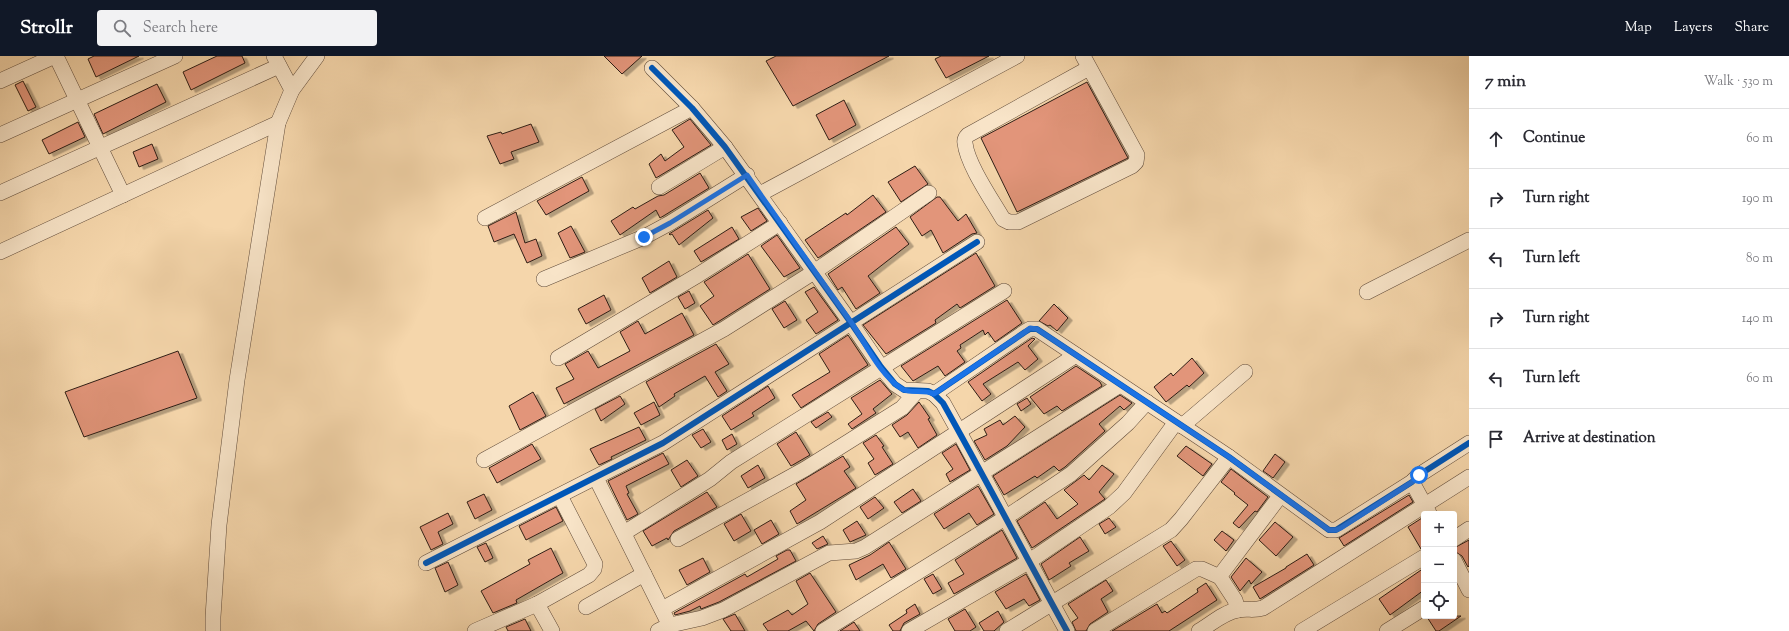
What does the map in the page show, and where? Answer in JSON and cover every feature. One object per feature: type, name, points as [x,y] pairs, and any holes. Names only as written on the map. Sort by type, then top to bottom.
[{"type":"street","points":[[0,82],[56,56],[123,195]]},
{"type":"street","points":[[0,135],[175,56]]},
{"type":"street","points":[[214,631],[213,617],[219,525],[232,418],[278,123],[292,90],[316,56]]},
{"type":"street","points":[[760,194],[1017,56]]},
{"type":"street","points":[[0,193],[101,148],[276,61],[292,90]]},
{"type":"street","points":[[1086,62],[1137,156],[1136,162],[1132,166],[1018,222],[1009,222],[1003,219],[972,164],[965,143],[965,138],[1086,62]]},
{"type":"street","points":[[652,68],[692,108],[747,175],[881,368],[894,384],[904,390],[928,391],[934,394],[943,403],[983,474],[1028,562],[1067,631]]},
{"type":"street","points":[[485,218],[692,108]]},
{"type":"street","points":[[0,252],[278,123]]},
{"type":"street","points":[[659,187],[725,147]]},
{"type":"street","points":[[544,279],[644,237],[670,223],[747,175]]},
{"type":"street","points":[[484,460],[724,329],[814,272],[929,193]]},
{"type":"street","points":[[558,358],[698,276],[780,223]]},
{"type":"street","points":[[1367,292],[1469,240]]},
{"type":"street","points":[[426,563],[663,443],[977,242]]},
{"type":"street","points":[[624,533],[710,479],[731,462],[1004,291]]},
{"type":"street","points":[[934,394],[1030,328],[1037,329],[1229,457],[1280,496],[1329,530],[1336,530],[1412,482],[1419,475],[1469,442]]},
{"type":"street","points":[[662,609],[820,522],[1076,355]]},
{"type":"street","points":[[909,631],[1028,562],[1109,507],[1124,493],[1179,424],[1245,372]]},
{"type":"street","points":[[596,478],[662,609],[664,628],[702,618],[723,610],[829,553],[856,551],[866,547],[983,474],[1120,385]]},
{"type":"street","points":[[678,539],[825,457],[902,408],[917,391]]},
{"type":"street","points":[[824,631],[1005,518],[1071,474],[1128,423],[1147,402]]},
{"type":"street","points":[[1007,631],[1171,530],[1182,519],[1229,457]]},
{"type":"street","points":[[1199,631],[1226,614],[1238,610],[1255,611],[1263,608],[1427,510],[1469,477]]},
{"type":"street","points":[[1412,482],[1427,510]]},
{"type":"street","points":[[475,631],[536,604],[589,575],[594,569],[595,564],[560,496]]},
{"type":"street","points":[[1220,577],[1280,496]]},
{"type":"street","points":[[1457,537],[1469,529]]},
{"type":"street","points":[[1302,631],[1421,559]]},
{"type":"street","points":[[1457,568],[1464,585]]},
{"type":"street","points":[[1095,631],[1196,569],[1202,569],[1220,577],[1234,600],[1238,610]]},
{"type":"street","points":[[586,608],[644,574]]},
{"type":"street","points":[[536,604],[552,631]]},
{"type":"street","points":[[1387,631],[1421,610]]},
{"type":"building","points":[[94,56],[139,56],[96,77],[88,59]]},
{"type":"building","points":[[217,56],[242,56],[245,63],[191,90],[183,72]]},
{"type":"building","points":[[604,56],[642,56],[622,74]]},
{"type":"building","points":[[776,56],[889,56],[793,106],[766,61]]},
{"type":"building","points":[[941,56],[989,56],[946,78],[935,59]]},
{"type":"building","points":[[23,81],[36,107],[28,111],[15,85]]},
{"type":"building","points":[[1087,82],[1128,158],[1017,212],[981,138]]},
{"type":"building","points":[[157,84],[166,102],[103,134],[94,114]]},
{"type":"building","points":[[844,100],[856,125],[829,140],[816,115]]},
{"type":"building","points":[[690,119],[711,145],[656,178],[649,164],[661,154],[665,161],[684,147],[672,130]]},
{"type":"building","points":[[78,122],[85,137],[49,154],[42,140]]},
{"type":"building","points":[[531,124],[539,142],[511,152],[514,159],[500,164],[487,136],[501,132],[502,134]]},
{"type":"building","points":[[152,144],[158,159],[139,167],[133,152]]},
{"type":"building","points":[[915,166],[928,184],[901,202],[888,182]]},
{"type":"building","points":[[700,173],[709,188],[660,218],[656,210],[620,235],[611,221],[633,207],[635,209],[658,196],[664,195]]},
{"type":"building","points":[[582,177],[589,191],[546,215],[537,201]]},
{"type":"building","points":[[873,195],[886,212],[818,258],[805,240],[846,213],[847,215]]},
{"type":"building","points":[[937,197],[940,197],[958,221],[966,214],[977,233],[972,234],[943,253],[931,230],[922,236],[910,217]]},
{"type":"building","points":[[758,208],[767,221],[751,231],[741,217]]},
{"type":"building","points":[[708,210],[713,218],[679,245],[672,234],[669,234]]},
{"type":"building","points":[[516,212],[525,243],[536,239],[542,256],[527,263],[514,234],[494,242],[488,226]]},
{"type":"building","points":[[571,226],[585,252],[570,258],[558,233]]},
{"type":"building","points":[[732,227],[739,239],[701,262],[694,251]]},
{"type":"building","points":[[896,227],[909,244],[868,276],[880,293],[856,309],[842,287],[838,290],[828,274]]},
{"type":"building","points":[[777,235],[800,268],[784,277],[761,246]]},
{"type":"building","points":[[976,253],[995,286],[960,308],[957,304],[935,320],[936,323],[886,354],[863,325]]},
{"type":"building","points":[[748,254],[770,289],[713,325],[700,306],[714,296],[704,282]]},
{"type":"building","points":[[669,261],[677,277],[650,293],[642,278]]},
{"type":"building","points":[[814,287],[838,320],[816,334],[806,320],[818,312],[805,292]]},
{"type":"building","points":[[689,291],[695,303],[685,309],[678,297]]},
{"type":"building","points":[[604,295],[611,310],[586,324],[578,309]]},
{"type":"building","points":[[1007,300],[1022,323],[995,342],[988,332],[985,335],[983,330],[960,345],[961,348],[957,351],[965,362],[945,376],[938,366],[913,381],[901,366]]},
{"type":"building","points":[[785,301],[797,320],[784,328],[772,309]]},
{"type":"building","points":[[1054,304],[1068,318],[1057,331],[1050,325],[1048,326],[1039,321]]},
{"type":"building","points":[[682,313],[694,335],[564,404],[556,388],[574,379],[565,364],[588,351],[598,368],[630,351],[620,332],[638,321],[645,334]]},
{"type":"building","points":[[848,335],[868,365],[801,408],[792,395],[830,372],[819,354]]},
{"type":"building","points":[[1032,338],[1035,339],[1028,346],[1038,359],[1025,370],[1018,362],[983,384],[991,394],[982,401],[968,382]]},
{"type":"building","points":[[716,344],[729,364],[715,372],[727,391],[718,397],[705,376],[674,394],[675,396],[659,407],[646,382]]},
{"type":"building","points":[[178,351],[197,398],[84,437],[65,392]]},
{"type":"building","points":[[1192,358],[1204,373],[1189,387],[1187,385],[1166,402],[1154,387],[1171,373],[1173,376]]},
{"type":"building","points":[[1076,366],[1100,382],[1102,386],[1062,411],[1057,406],[1044,414],[1030,397]]},
{"type":"building","points":[[880,380],[892,394],[873,409],[876,413],[852,429],[848,424],[862,414],[851,398]]},
{"type":"building","points":[[768,386],[775,398],[752,413],[754,416],[731,430],[722,416]]},
{"type":"building","points":[[533,392],[546,416],[520,430],[509,406]]},
{"type":"building","points":[[1120,395],[1132,403],[1124,410],[1120,406],[1099,424],[1105,431],[1065,467],[1059,471],[1054,466],[1037,478],[1035,476],[1004,495],[993,476]]},
{"type":"building","points":[[620,396],[625,404],[601,421],[595,409]]},
{"type":"building","points":[[1027,398],[1031,404],[1021,411],[1017,404]]},
{"type":"building","points":[[654,402],[660,415],[641,425],[634,413]]},
{"type":"building","points":[[919,402],[930,418],[928,419],[937,435],[918,448],[908,432],[900,437],[892,425],[907,415]]},
{"type":"building","points":[[828,412],[832,417],[816,428],[811,422]]},
{"type":"building","points":[[1015,416],[1025,427],[1007,446],[985,460],[974,441],[987,435],[984,429],[1000,420],[1003,425]]},
{"type":"building","points":[[639,427],[646,440],[611,457],[612,459],[599,465],[590,449]]},
{"type":"building","points":[[703,429],[711,442],[701,448],[692,435]]},
{"type":"building","points":[[796,432],[810,455],[791,466],[777,444]]},
{"type":"building","points":[[732,434],[737,444],[727,450],[722,440]]},
{"type":"building","points":[[876,435],[884,446],[882,447],[893,464],[875,475],[868,463],[874,459],[863,443]]},
{"type":"building","points":[[532,444],[541,459],[497,483],[489,468]]},
{"type":"building","points":[[956,444],[970,470],[950,482],[946,474],[953,469],[942,453]]},
{"type":"building","points":[[1186,446],[1212,464],[1203,476],[1177,456]]},
{"type":"building","points":[[663,453],[669,464],[626,486],[629,493],[627,494],[638,514],[627,520],[608,481]]},
{"type":"building","points":[[1275,454],[1285,462],[1273,478],[1263,471]]},
{"type":"building","points":[[843,456],[850,467],[844,471],[856,488],[797,524],[790,511],[806,500],[796,484]]},
{"type":"building","points":[[687,460],[698,476],[681,487],[671,470]]},
{"type":"building","points":[[758,465],[765,478],[748,488],[741,476]]},
{"type":"building","points":[[1102,465],[1114,474],[1099,492],[1105,499],[1032,548],[1017,521],[1045,502],[1057,519],[1078,504],[1064,490],[1084,475],[1089,480]]},
{"type":"building","points":[[1231,469],[1268,497],[1257,512],[1255,511],[1239,528],[1233,523],[1248,505],[1221,482]]},
{"type":"building","points":[[978,486],[994,514],[977,525],[969,513],[944,529],[934,514]]},
{"type":"building","points":[[913,489],[921,501],[902,513],[894,502]]},
{"type":"building","points":[[707,492],[717,507],[674,531],[668,540],[667,538],[652,546],[643,531]]},
{"type":"building","points":[[484,494],[492,510],[475,519],[467,502]]},
{"type":"building","points":[[1409,495],[1413,502],[1344,546],[1339,538]]},
{"type":"building","points":[[875,497],[884,508],[868,519],[860,507]]},
{"type":"building","points":[[556,507],[563,521],[526,540],[519,526]]},
{"type":"building","points":[[448,513],[453,524],[438,532],[443,544],[431,550],[420,527]]},
{"type":"building","points":[[741,514],[751,531],[734,541],[724,524]]},
{"type":"building","points":[[1109,518],[1116,527],[1105,534],[1099,524]]},
{"type":"building","points":[[1421,519],[1421,549],[1408,527]]},
{"type":"building","points":[[771,520],[779,534],[762,544],[754,530]]},
{"type":"building","points":[[857,521],[866,535],[850,542],[843,530]]},
{"type":"building","points":[[1275,522],[1293,537],[1276,556],[1259,540]]},
{"type":"building","points":[[1002,530],[1017,558],[954,594],[948,583],[964,574],[955,560]]},
{"type":"building","points":[[1222,531],[1234,540],[1226,551],[1214,540]]},
{"type":"building","points":[[823,536],[828,544],[817,549],[812,543]]},
{"type":"building","points":[[1080,537],[1089,551],[1069,563],[1071,566],[1049,580],[1041,564]]},
{"type":"building","points":[[1469,540],[1468,567],[1462,556],[1457,553],[1457,546]]},
{"type":"building","points":[[1171,541],[1185,560],[1177,566],[1163,546]]},
{"type":"building","points":[[889,542],[906,569],[891,578],[883,564],[856,580],[849,565],[870,555]]},
{"type":"building","points":[[486,543],[493,558],[485,562],[477,547]]},
{"type":"building","points":[[551,548],[563,573],[516,600],[517,603],[493,613],[481,591],[530,564],[528,560]]},
{"type":"building","points":[[790,550],[796,561],[719,602],[701,609],[700,606],[690,611],[675,615],[674,613],[745,574],[747,577],[778,559],[776,556]]},
{"type":"building","points":[[1307,554],[1314,565],[1260,599],[1253,587]]},
{"type":"building","points":[[703,558],[710,572],[687,585],[679,570]]},
{"type":"building","points":[[1246,558],[1262,572],[1251,584],[1249,580],[1240,591],[1231,577]]},
{"type":"building","points":[[448,562],[458,585],[445,592],[435,568]]},
{"type":"building","points":[[1421,570],[1421,592],[1390,615],[1379,599]]},
{"type":"building","points":[[810,573],[836,612],[818,624],[814,631],[806,621],[788,631],[768,631],[763,624],[788,610],[792,615],[808,604],[796,581]]},
{"type":"building","points":[[933,574],[942,589],[933,594],[924,579]]},
{"type":"building","points":[[1026,574],[1040,600],[1029,606],[1024,599],[1006,609],[995,592]]},
{"type":"building","points":[[1106,580],[1113,591],[1101,599],[1108,612],[1090,624],[1086,631],[1076,631],[1072,622],[1078,618],[1068,604]]},
{"type":"building","points":[[1206,583],[1217,600],[1169,631],[1112,631],[1157,604],[1162,613],[1165,611],[1167,613],[1198,592],[1197,589]]},
{"type":"building","points":[[915,604],[920,614],[904,623],[900,631],[893,631],[889,625],[907,613],[906,610]]},
{"type":"building","points":[[965,609],[976,627],[970,631],[955,631],[948,619]]},
{"type":"building","points":[[998,611],[1004,622],[994,631],[984,631],[979,623]]},
{"type":"building","points":[[735,614],[745,631],[731,631],[723,619]]},
{"type":"building","points":[[525,619],[531,631],[508,631],[506,627]]},
{"type":"building","points":[[1428,619],[1457,619],[1439,631],[1436,631]]},
{"type":"building","points":[[854,622],[860,631],[840,631]]},
{"type":"cycle path","points":[[652,68],[692,108],[725,147],[881,367],[895,384],[904,390],[928,391],[934,394],[943,403],[1067,631]]},
{"type":"cycle path","points":[[426,563],[663,443],[977,242]]},
{"type":"cycle path","points":[[934,394],[1025,332],[1030,329],[1037,329],[1229,457],[1329,530],[1336,530],[1412,482],[1419,475],[1469,443]]},
{"type":"route","points":[[644,237],[670,223],[747,175],[881,368],[894,384],[904,390],[928,391],[934,394],[1030,328],[1037,329],[1229,457],[1280,496],[1329,530],[1341,528],[1412,482],[1419,475]]}]
